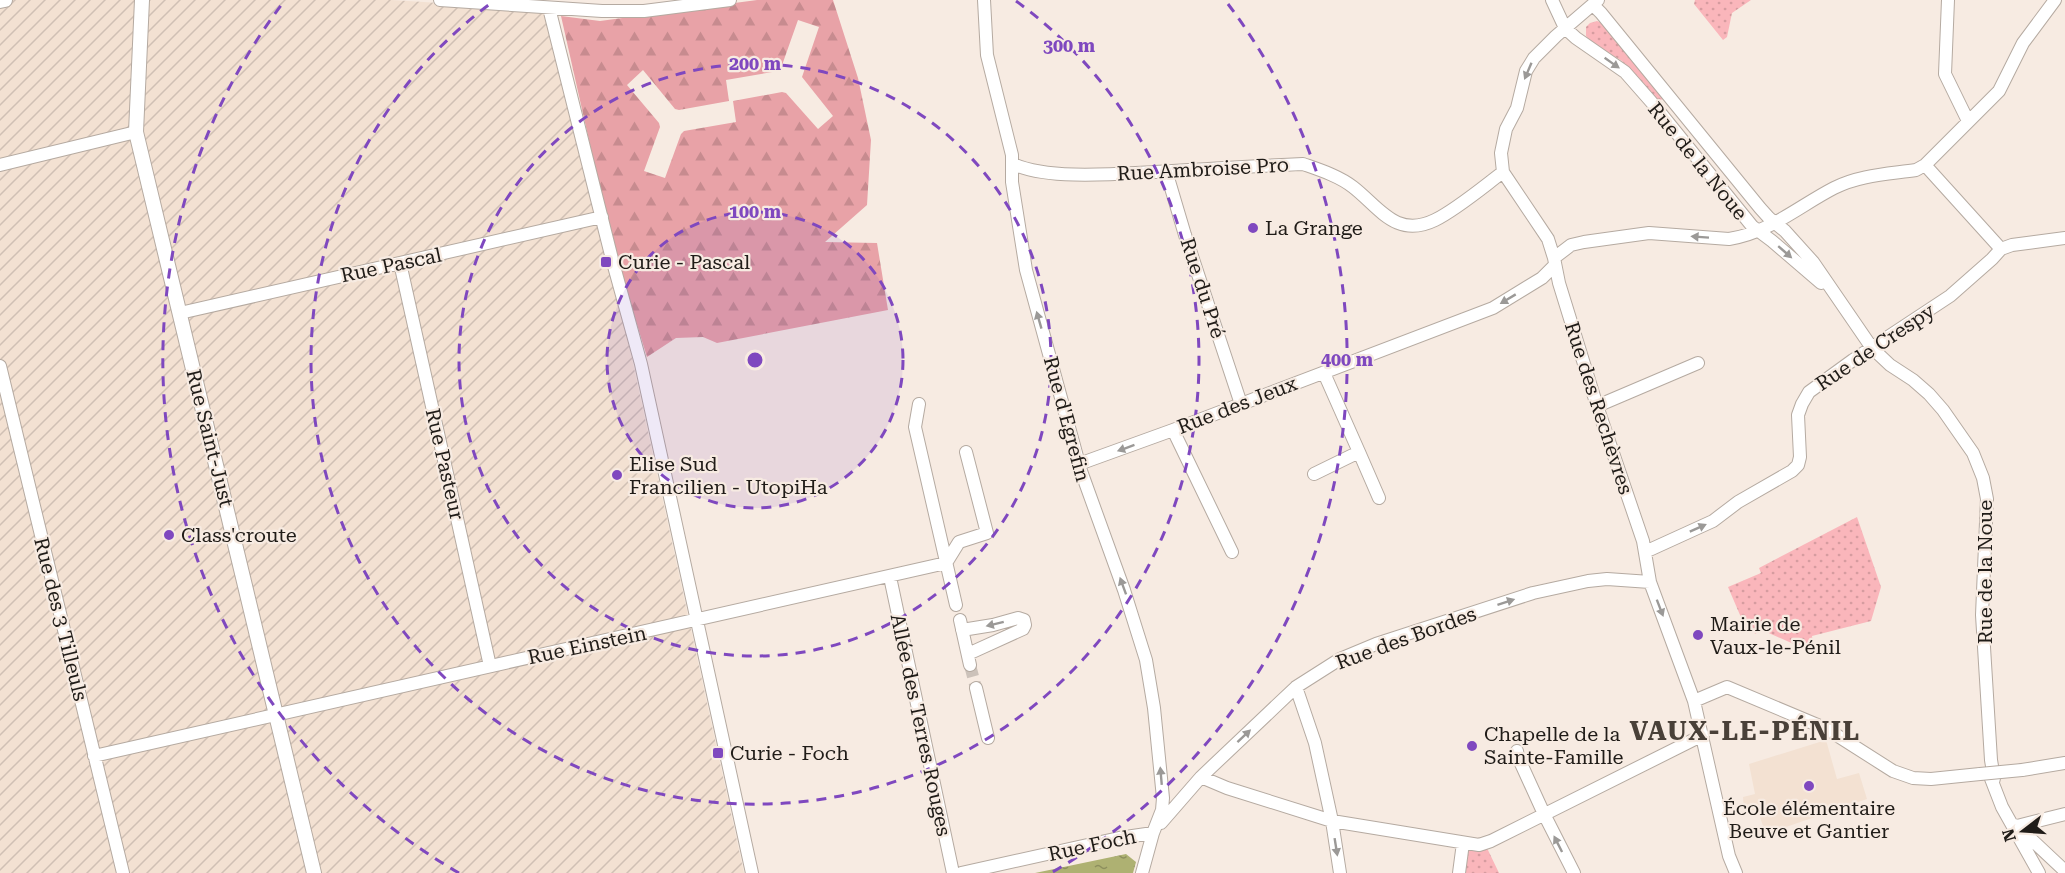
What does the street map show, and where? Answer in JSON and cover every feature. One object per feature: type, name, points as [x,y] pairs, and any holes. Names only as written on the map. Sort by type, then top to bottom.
[{"type":"street","points":[[0,1],[5,0]]},
{"type":"street","name":"Rue Saint-Just","points":[[142,0],[136,132],[314,873]]},
{"type":"street","points":[[440,0],[549,8],[626,5],[644,11],[730,0]]},
{"type":"street","name":"Rue d'Egrefin","points":[[984,0],[987,55],[1013,164],[1012,182],[1026,270],[1078,464],[1124,590],[1146,660],[1154,708],[1163,798],[1162,810],[1142,873]]},
{"type":"street","points":[[1552,0],[1565,28]]},
{"type":"street","points":[[1948,0],[1945,74],[1968,121]]},
{"type":"street","points":[[2055,0],[2023,43],[1999,91],[1925,165],[2001,249],[2065,237]]},
{"type":"street","points":[[1503,172],[1501,153],[1506,129],[1517,108],[1526,70],[1534,58],[1565,28],[1596,3]]},
{"type":"street","name":"Rue de la Noue","points":[[1596,3],[1768,218],[1776,223],[1813,262],[1872,348],[1890,365],[1929,394],[1973,453],[1983,478],[1987,509],[1982,615],[1993,782],[1997,798],[2039,873]]},
{"type":"street","points":[[549,8],[641,364],[752,873]]},
{"type":"street","name":"Rue de la Noue","points":[[1565,28],[1625,72],[1746,220],[1833,293]]},
{"type":"street","points":[[0,165],[136,132]]},
{"type":"street","name":"Rue Ambroise Pro","points":[[1013,164],[1021,168],[1056,173],[1125,174],[1303,164],[1323,171],[1352,186],[1379,212],[1409,226],[1435,219],[1503,172]]},
{"type":"street","name":"Rue des Jeux","points":[[1078,464],[1493,308],[1542,278],[1554,261],[1571,246],[1584,242],[1649,233],[1729,239],[1776,223],[1834,188],[1854,180],[1916,170],[1925,165]]},
{"type":"street","name":"Rue du Pré","points":[[1166,171],[1241,404]]},
{"type":"street","name":"Rue des Rechèvres","points":[[1503,172],[1548,239],[1597,406],[1619,475],[1635,515],[1650,582],[1694,701],[1734,872]]},
{"type":"street","name":"Rue Pascal","points":[[180,312],[602,218]]},
{"type":"street","name":"Rue de Crespy","points":[[1645,552],[1713,521],[1738,502],[1792,471],[1798,465],[1800,457],[1798,415],[1809,392],[1950,296],[2001,249]]},
{"type":"street","name":"Rue Pasteur","points":[[399,263],[490,666]]},
{"type":"street","points":[[1597,406],[1698,363]]},
{"type":"street","name":"Rue des 3 Tilleuls","points":[[0,366],[123,873]]},
{"type":"street","points":[[1324,373],[1379,498]]},
{"type":"street","points":[[919,404],[915,427],[956,605]]},
{"type":"street","points":[[1173,430],[1232,552]]},
{"type":"street","points":[[946,563],[959,542],[987,533],[966,452]]},
{"type":"street","points":[[1314,474],[1359,452]]},
{"type":"street","name":"Rue Einstein","points":[[94,756],[946,563]]},
{"type":"street","name":"Allée des Terres Rouges","points":[[890,577],[953,873]]},
{"type":"street","name":"Rue des Bordes","points":[[1153,833],[1201,777],[1296,687],[1351,653],[1533,593],[1607,579],[1650,582]]},
{"type":"street","points":[[1018,618],[1024,620],[1023,629],[969,660],[961,625],[993,625],[1018,618]]},
{"type":"street","points":[[1296,687],[1315,743],[1332,821],[1340,873]]},
{"type":"street","points":[[1694,701],[1728,687],[1827,729],[1893,771],[1913,778],[1931,779],[2022,770],[2065,763]]},
{"type":"street","points":[[976,688],[988,738]]},
{"type":"street","points":[[1201,777],[1227,788],[1332,821],[1479,845],[1702,735]]},
{"type":"street","points":[[1517,751],[1544,814],[1574,873]]},
{"type":"street","points":[[2014,825],[2065,814]]},
{"type":"street","name":"Rue de la Noue","points":[[2014,825],[2065,871]]},
{"type":"street","name":"Rue Foch","points":[[961,873],[1119,838],[1153,833]]},
{"type":"street","points":[[1459,873],[1463,843]]},
{"type":"shaded area","points":[[0,0],[392,0],[550,10],[633,363],[744,873],[0,873]]},
{"type":"shaded area","points":[[1695,0],[1751,0],[1732,13],[1727,37],[1723,40],[1694,4]]},
{"type":"shaded area","points":[[1597,21],[1605,24],[1609,33],[1664,99],[1655,101],[1622,61],[1592,43],[1586,36],[1586,27]]},
{"type":"shaded area","points":[[1857,517],[1881,587],[1871,621],[1812,636],[1814,653],[1762,630],[1755,634],[1750,621],[1743,622],[1728,587],[1761,573],[1759,568]]},
{"type":"shaded area","name":"École élémentaire Beuve et Gantier","points":[[1826,740],[1837,779],[1859,773],[1867,799],[1766,834],[1757,809],[1744,813],[1743,797],[1755,794],[1749,764]]},
{"type":"shaded area","points":[[1487,848],[1499,873],[1464,873],[1467,850]]},
{"type":"green space","points":[[757,0],[833,0],[858,78],[871,140],[867,205],[825,242],[877,243],[888,310],[717,343],[703,337],[676,338],[647,357],[613,247],[561,16],[600,21]],"holes":[[[798,20],[819,27],[802,77],[833,116],[818,129],[786,93],[733,101],[736,122],[684,131],[681,134],[665,178],[644,171],[660,127],[627,85],[643,70],[675,109],[729,101],[726,80],[778,71],[781,68]]]},
{"type":"water","points":[[1126,854],[1136,862],[1133,873],[1035,873]]},
{"type":"tunnel","points":[[970,665],[976,688]]},
{"type":"place","name":"La Grange","points":[[1253,228]]},
{"type":"place","name":"Curie - Pascal","points":[[606,262]]},
{"type":"place","name":"Elise Sud Francilien - UtopiHa","points":[[617,475]]},
{"type":"place","name":"Class'croute","points":[[169,535]]},
{"type":"place","name":"Mairie de Vaux-le-Pénil","points":[[1698,635]]},
{"type":"place","name":"Chapelle de la Sainte-Famille","points":[[1472,746]]},
{"type":"place","name":"Curie - Foch","points":[[718,753]]},
{"type":"place","name":"École élémentaire Beuve et Gantier","points":[[1809,786]]},
{"type":"district","name":"VAUX-LE-PÉNIL","points":[[1745,731]]}]
